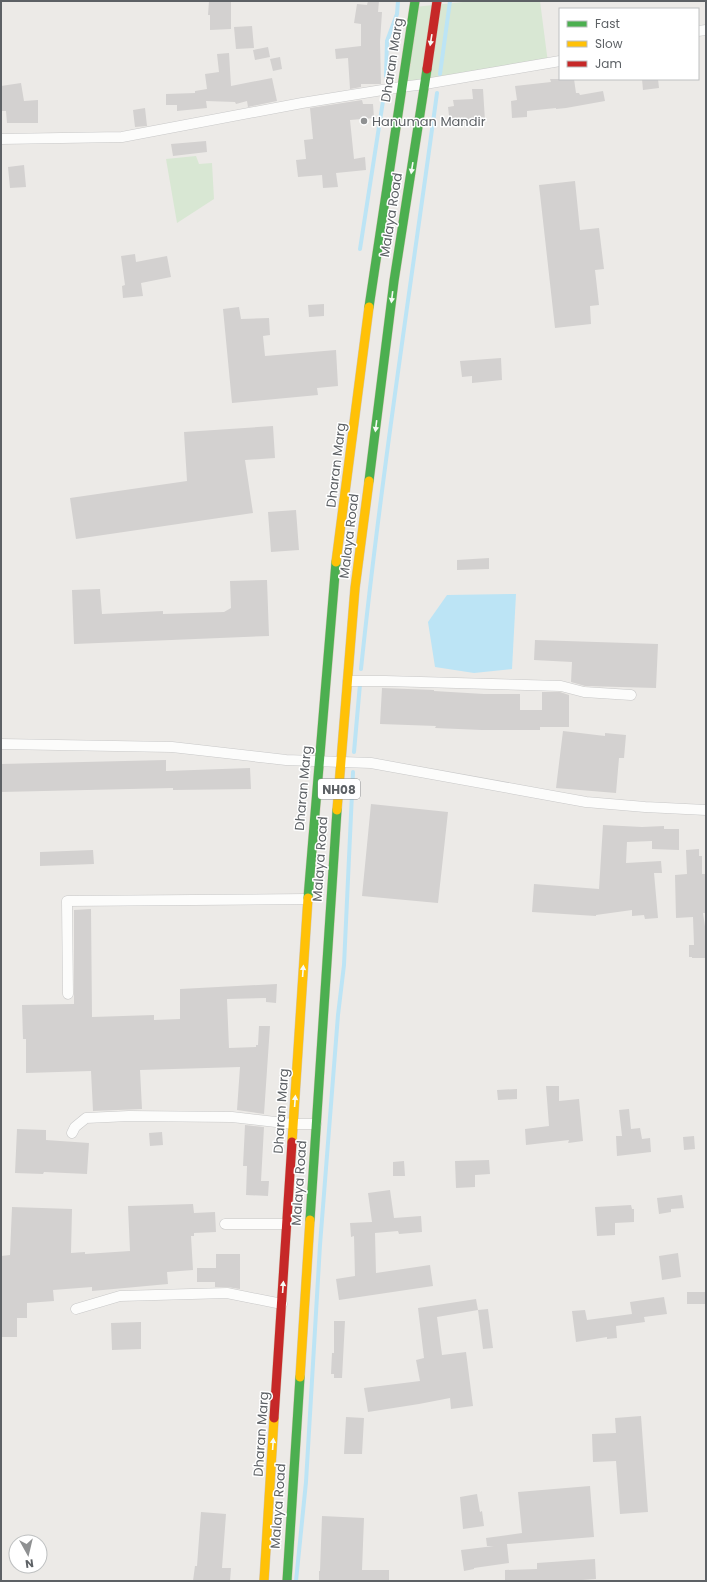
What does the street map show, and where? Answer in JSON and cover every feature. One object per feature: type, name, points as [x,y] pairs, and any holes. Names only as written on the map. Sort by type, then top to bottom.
[{"type":"main road","name":"Dharan Marg","points":[[264,1581],[308,899],[333,587],[350,547],[372,280],[415,1]]},
{"type":"main road","name":"Malaya Road","points":[[287,1581],[332,865],[356,588],[350,547],[394,281],[437,1]]},
{"type":"street","points":[[1,139],[122,137],[302,103],[559,61]]},
{"type":"street","points":[[348,681],[561,686],[584,692],[631,695]]},
{"type":"street","points":[[1,744],[172,747],[286,760],[371,763],[586,802],[706,810]]},
{"type":"street","points":[[68,994],[67,901],[308,899]]},
{"type":"street","points":[[72,1132],[75,1127],[86,1118],[129,1116],[232,1117],[293,1124],[316,1124]]},
{"type":"street","points":[[225,1224],[287,1224]]},
{"type":"street","points":[[76,1309],[120,1296],[227,1293],[282,1304]]},
{"type":"green space","points":[[473,1],[540,1],[548,63],[401,87],[414,7]]},
{"type":"green space","points":[[196,156],[199,164],[212,163],[214,199],[177,223],[166,159]]},
{"type":"water","points":[[516,594],[512,669],[474,673],[435,667],[428,622],[447,595]]},
{"type":"building","points":[[209,1],[231,1],[231,29],[210,30],[210,15],[208,15]]},
{"type":"building","points":[[368,1],[379,1],[378,12],[382,12],[380,42],[381,84],[361,84],[361,87],[350,89],[348,58],[336,59],[335,49],[361,46],[361,24],[354,23],[357,4],[367,5]]},
{"type":"building","points":[[252,26],[254,48],[236,49],[234,27]]},
{"type":"building","points":[[268,47],[270,57],[255,60],[253,50]]},
{"type":"building","points":[[229,53],[231,86],[272,78],[277,101],[248,107],[247,101],[236,104],[235,102],[206,101],[207,108],[177,111],[177,105],[166,105],[166,94],[195,93],[195,91],[207,89],[205,74],[219,72],[217,54]]},
{"type":"building","points":[[280,57],[282,69],[273,71],[270,59]]},
{"type":"building","points":[[550,79],[574,80],[576,93],[579,93],[580,95],[603,91],[605,101],[566,108],[527,111],[527,117],[512,118],[511,101],[517,100],[515,86],[551,82]]},
{"type":"building","points":[[642,80],[658,80],[659,88],[643,90]]},
{"type":"building","points":[[21,83],[24,101],[38,100],[38,123],[7,123],[6,111],[2,111],[1,86]]},
{"type":"building","points":[[472,89],[483,89],[485,121],[450,124],[448,107],[454,106],[453,100],[473,99]]},
{"type":"building","points":[[362,100],[363,104],[373,104],[374,118],[350,120],[354,159],[365,157],[366,170],[336,173],[338,187],[323,188],[322,175],[298,177],[296,160],[306,159],[304,140],[313,139],[310,108]]},
{"type":"building","points":[[145,108],[147,126],[135,127],[133,110]]},
{"type":"building","points":[[206,141],[207,152],[173,156],[171,144]]},
{"type":"building","points":[[24,165],[26,187],[10,188],[8,167]]},
{"type":"building","points":[[575,181],[580,230],[599,228],[604,269],[595,270],[599,305],[590,306],[591,324],[555,328],[539,185]]},
{"type":"building","points":[[135,254],[136,262],[167,256],[171,277],[141,283],[143,296],[123,298],[122,286],[125,285],[121,256]]},
{"type":"building","points":[[324,304],[324,316],[309,317],[308,305]]},
{"type":"building","points":[[239,307],[241,319],[269,318],[270,335],[263,336],[265,356],[336,350],[338,386],[317,388],[318,395],[232,403],[223,309]]},
{"type":"building","points":[[501,358],[502,380],[472,383],[472,376],[462,377],[460,361]]},
{"type":"building","points":[[273,426],[275,458],[245,460],[253,513],[76,539],[70,498],[187,481],[184,432]]},
{"type":"building","points":[[296,510],[299,550],[271,552],[268,512]]},
{"type":"building","points":[[489,558],[489,569],[457,570],[457,560]]},
{"type":"building","points":[[267,580],[269,636],[74,644],[72,590],[100,589],[102,614],[163,611],[163,614],[224,612],[231,608],[230,581]]},
{"type":"building","points":[[535,640],[658,644],[656,688],[585,686],[571,682],[572,662],[534,660]]},
{"type":"building","points":[[382,688],[484,694],[520,694],[520,710],[542,710],[542,692],[560,692],[569,695],[569,727],[540,727],[540,730],[482,730],[435,728],[436,726],[380,724]]},
{"type":"building","points":[[563,731],[605,736],[605,733],[626,735],[624,758],[619,758],[616,793],[556,788]]},
{"type":"building","points":[[166,760],[166,771],[250,768],[251,789],[173,790],[173,788],[1,792],[1,764]]},
{"type":"building","points":[[371,804],[448,812],[438,903],[362,896]]},
{"type":"building","points":[[603,825],[642,827],[664,826],[664,829],[679,829],[679,850],[652,849],[652,841],[627,842],[626,863],[661,861],[662,873],[654,873],[658,918],[645,919],[644,915],[632,916],[632,910],[596,916],[532,912],[534,884],[599,889]]},
{"type":"building","points":[[699,849],[699,856],[702,856],[702,874],[706,874],[706,913],[703,913],[706,933],[706,958],[692,958],[689,957],[689,945],[694,945],[693,917],[676,918],[675,875],[687,874],[686,850]]},
{"type":"building","points":[[93,850],[94,864],[40,866],[40,852]]},
{"type":"building","points":[[91,909],[92,1017],[154,1015],[154,1020],[180,1019],[180,989],[277,984],[276,1003],[266,1002],[266,998],[227,999],[229,1048],[256,1047],[256,1045],[258,1045],[259,1026],[270,1026],[264,1114],[237,1110],[240,1067],[140,1070],[142,1109],[93,1111],[91,1071],[26,1073],[26,1039],[23,1039],[22,1005],[74,1004],[74,910]]},
{"type":"building","points":[[546,1086],[559,1086],[559,1101],[579,1099],[583,1141],[568,1143],[569,1140],[526,1145],[525,1129],[549,1126]]},
{"type":"building","points":[[517,1089],[517,1099],[498,1100],[497,1090]]},
{"type":"building","points":[[629,1109],[631,1129],[640,1128],[642,1139],[650,1138],[651,1152],[617,1156],[616,1136],[622,1136],[619,1110]]},
{"type":"building","points":[[245,1125],[264,1127],[261,1181],[269,1181],[268,1196],[246,1195],[247,1166],[243,1166]]},
{"type":"building","points":[[17,1129],[46,1130],[46,1140],[89,1143],[87,1174],[44,1172],[43,1174],[15,1173]]},
{"type":"building","points":[[162,1132],[163,1145],[150,1146],[149,1133]]},
{"type":"building","points":[[694,1136],[695,1149],[684,1150],[683,1137]]},
{"type":"building","points":[[489,1160],[490,1174],[475,1175],[475,1187],[456,1188],[455,1161]]},
{"type":"building","points":[[404,1161],[405,1176],[393,1176],[393,1162]]},
{"type":"building","points":[[390,1190],[394,1218],[421,1216],[422,1232],[399,1234],[398,1231],[375,1233],[376,1273],[430,1265],[433,1286],[339,1300],[336,1279],[355,1276],[354,1236],[351,1237],[350,1223],[372,1222],[368,1193]]},
{"type":"building","points":[[682,1195],[684,1208],[671,1209],[671,1212],[659,1214],[657,1198]]},
{"type":"building","points":[[193,1204],[194,1213],[215,1212],[216,1232],[194,1233],[194,1236],[191,1236],[193,1270],[167,1272],[168,1284],[92,1291],[92,1287],[53,1290],[54,1301],[27,1303],[27,1318],[17,1318],[17,1337],[1,1337],[1,1256],[10,1255],[12,1207],[72,1209],[71,1253],[85,1252],[85,1254],[130,1251],[128,1206]]},
{"type":"building","points":[[631,1205],[632,1209],[634,1209],[634,1222],[615,1223],[615,1235],[597,1236],[595,1207]]},
{"type":"building","points":[[678,1253],[681,1277],[662,1280],[659,1256]]},
{"type":"building","points":[[216,1254],[240,1254],[240,1289],[215,1287],[215,1282],[197,1282],[197,1268],[216,1268]]},
{"type":"building","points":[[687,1292],[706,1292],[706,1304],[687,1304]]},
{"type":"building","points":[[664,1297],[667,1314],[644,1317],[645,1322],[616,1326],[617,1338],[607,1339],[607,1337],[576,1342],[572,1311],[585,1310],[587,1320],[632,1314],[630,1302]]},
{"type":"building","points":[[476,1299],[478,1310],[437,1317],[442,1355],[466,1352],[473,1406],[451,1409],[450,1398],[368,1412],[364,1388],[420,1381],[416,1360],[424,1358],[418,1308]]},
{"type":"building","points":[[488,1309],[493,1348],[483,1349],[478,1310]]},
{"type":"building","points":[[334,1321],[345,1321],[342,1378],[334,1378],[334,1374],[331,1374],[332,1353],[334,1353]]},
{"type":"building","points":[[141,1322],[141,1349],[112,1350],[111,1323]]},
{"type":"building","points":[[641,1416],[648,1512],[620,1514],[616,1461],[593,1462],[592,1434],[616,1433],[615,1418]]},
{"type":"building","points":[[346,1417],[364,1418],[362,1454],[344,1454]]},
{"type":"building","points":[[590,1486],[594,1537],[507,1544],[509,1563],[474,1568],[464,1571],[461,1550],[494,1546],[487,1546],[486,1538],[522,1533],[518,1492]]},
{"type":"building","points":[[477,1494],[480,1512],[482,1511],[484,1526],[463,1529],[460,1497]]},
{"type":"building","points":[[201,1512],[226,1514],[222,1568],[231,1568],[230,1581],[193,1581],[195,1566],[197,1566]]},
{"type":"building","points":[[322,1516],[364,1518],[362,1570],[389,1570],[389,1581],[319,1581]]},
{"type":"building","points":[[595,1559],[596,1579],[568,1581],[505,1581],[505,1570],[537,1569],[537,1563]]},
{"type":"waterway","points":[[386,76],[387,41],[397,14],[398,1]]},
{"type":"waterway","points":[[440,74],[450,1]]},
{"type":"waterway","points":[[361,669],[387,453],[437,93]]},
{"type":"waterway","points":[[360,249],[383,101]]},
{"type":"waterway","points":[[354,752],[360,684]]},
{"type":"waterway","points":[[296,1581],[306,1482],[320,1245],[338,1015],[344,965],[353,772]]},
{"type":"traffic: fast","points":[[369,307],[415,1]]},
{"type":"traffic: fast","points":[[369,481],[394,281],[427,69]]},
{"type":"traffic: fast","points":[[308,898],[336,562]]},
{"type":"traffic: fast","points":[[310,1220],[337,810]]},
{"type":"traffic: fast","points":[[287,1581],[300,1377]]},
{"type":"traffic: slow","points":[[336,562],[369,307]]},
{"type":"traffic: slow","points":[[337,810],[355,588],[369,481]]},
{"type":"traffic: slow","points":[[292,1142],[308,898]]},
{"type":"traffic: slow","points":[[300,1377],[310,1220]]},
{"type":"traffic: slow","points":[[264,1581],[274,1418]]},
{"type":"traffic: jam","points":[[427,69],[437,1]]},
{"type":"traffic: jam","points":[[274,1418],[292,1142]]},
{"type":"place","name":"Hanuman Mandir","points":[[364,121]]}]
